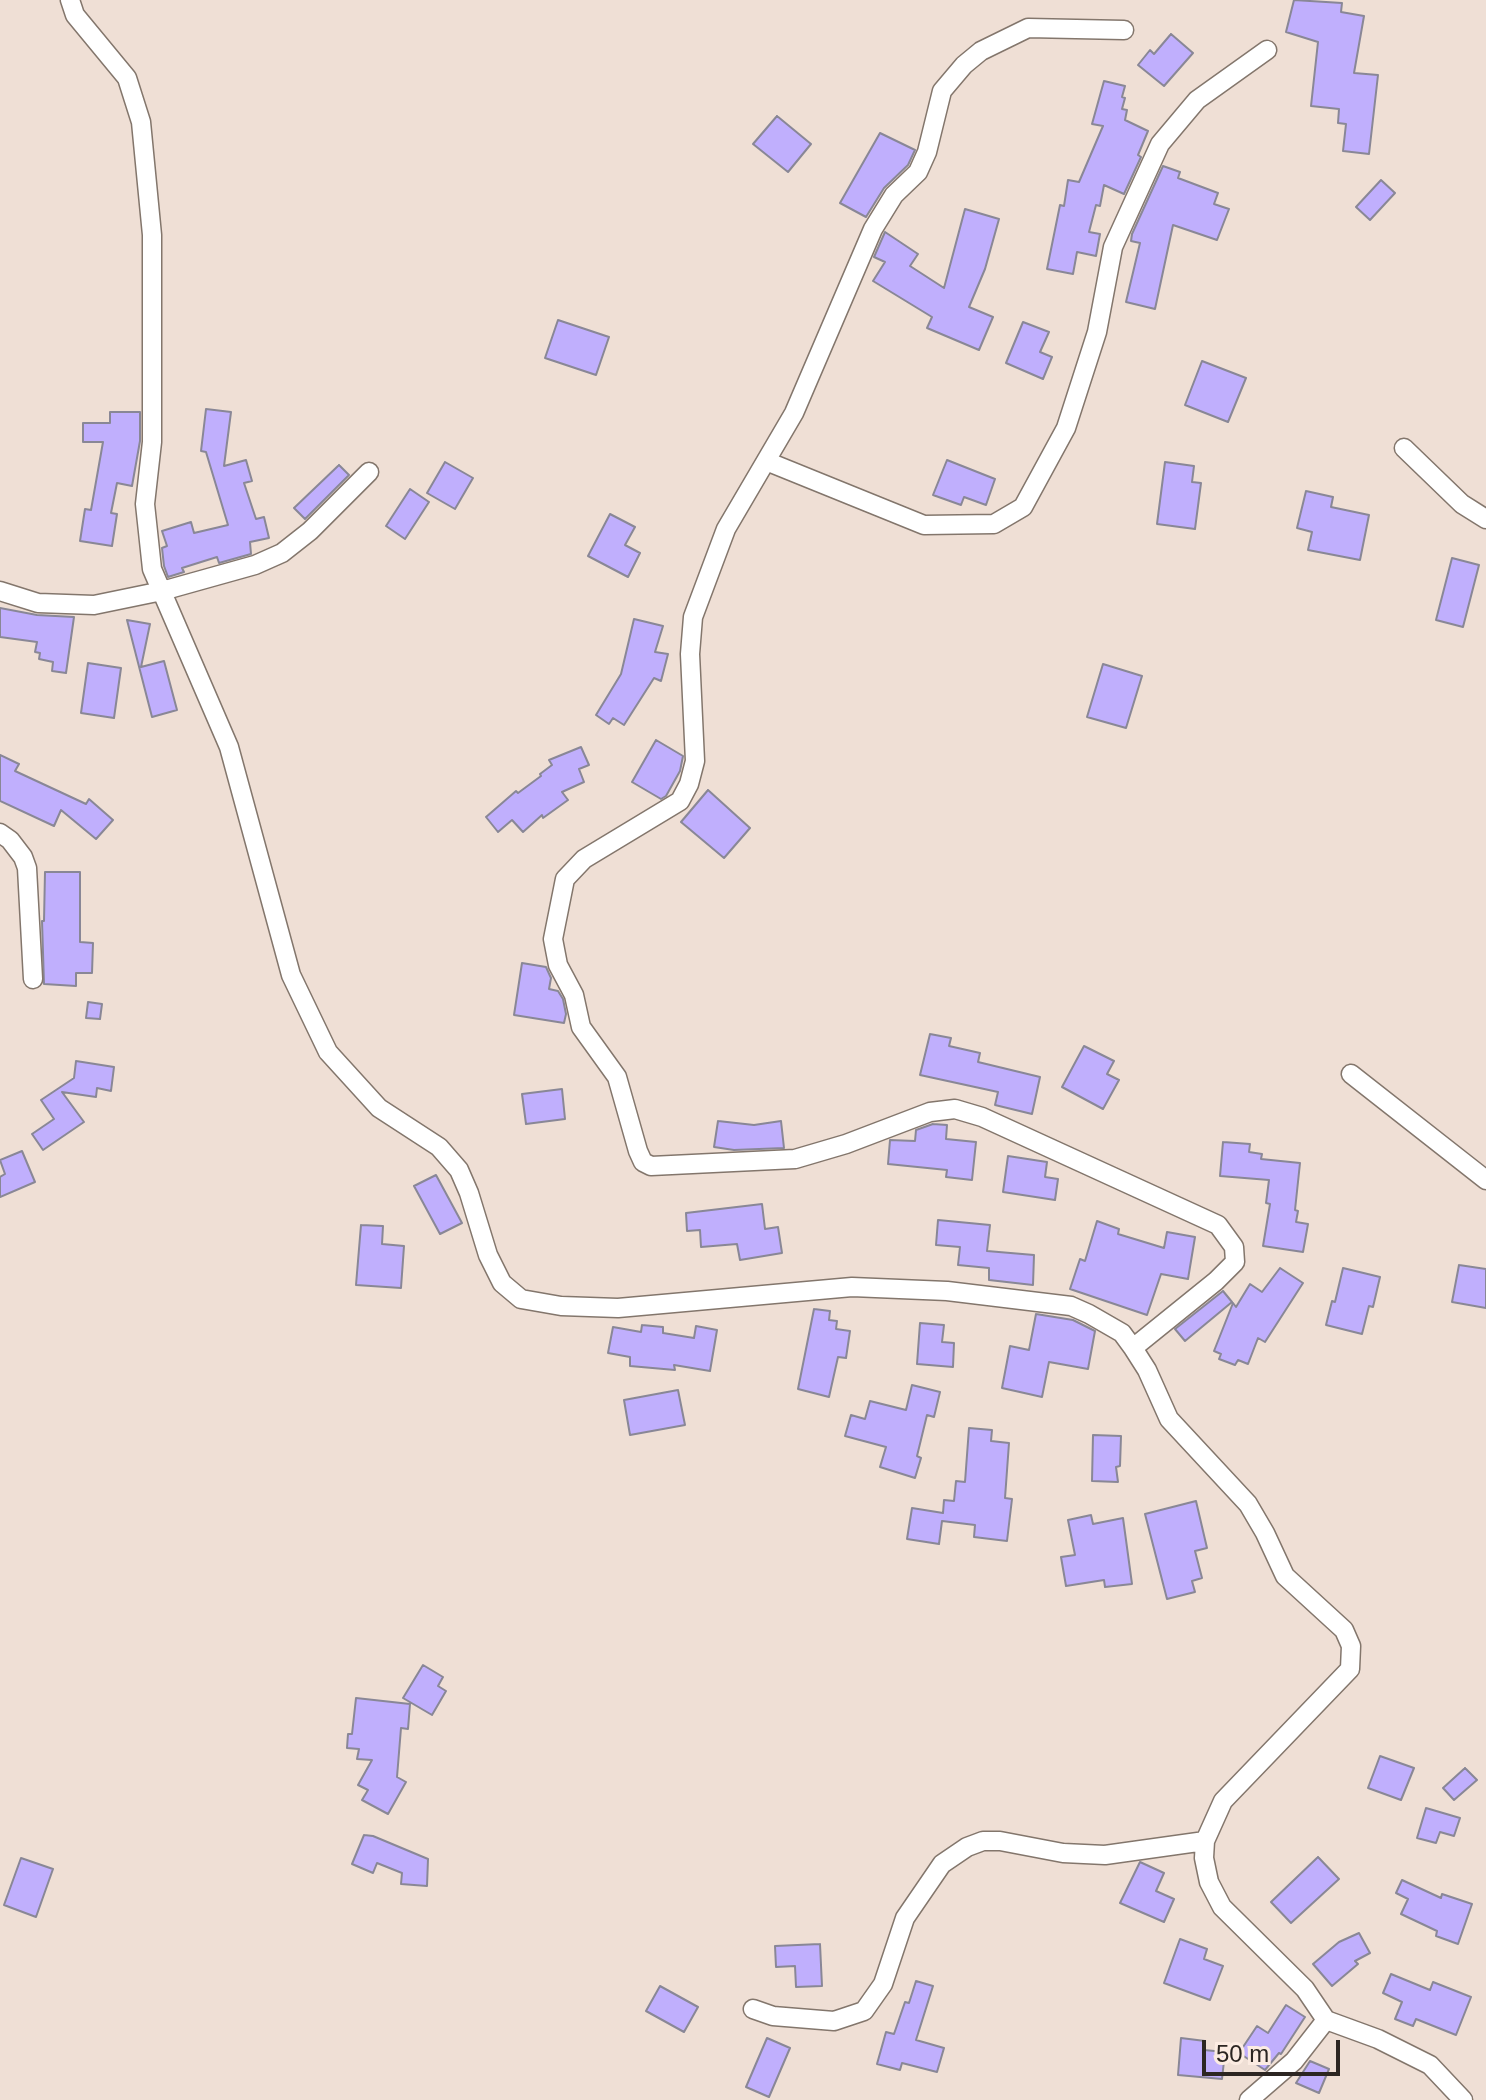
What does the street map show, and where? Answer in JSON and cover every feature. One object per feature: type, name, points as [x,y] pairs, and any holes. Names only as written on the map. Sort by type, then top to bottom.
[{"type":"street","points":[[70,0],[75,15],[127,78],[141,122],[152,235],[152,442],[145,504],[152,569],[229,747],[291,975],[328,1052],[379,1108],[439,1147],[459,1170],[488,1255],[502,1283],[521,1299],[561,1306],[618,1308],[852,1287],[947,1291],[1071,1306],[1122,1333],[1147,1370],[1169,1419],[1248,1504],[1285,1576],[1344,1630],[1351,1646],[1350,1669],[1223,1801],[1205,1841],[1204,1858],[1209,1882],[1222,1907],[1305,1989],[1326,2020],[1378,2039],[1430,2065],[1463,2100]]},
{"type":"street","points":[[1124,30],[1028,28],[997,41],[964,65],[942,91],[927,152],[918,172],[894,195],[873,229],[794,413],[726,529],[693,617],[690,654],[695,761],[689,784],[680,801],[584,859],[565,879],[553,939],[558,965],[574,995],[581,1027],[617,1077],[638,1151],[643,1162],[651,1166],[795,1159],[846,1144],[930,1112],[955,1109],[982,1117],[1218,1225],[1234,1247],[1235,1262],[1133,1348]]},
{"type":"street","points":[[766,461],[924,525],[994,524],[1023,507],[1066,428],[1097,332],[1113,247],[1160,144],[1197,100],[1267,50]]},
{"type":"street","points":[[1404,448],[1462,504],[1486,519]]},
{"type":"street","points":[[0,591],[38,603],[94,605],[162,591],[255,565],[282,553],[310,531],[369,472]]},
{"type":"street","points":[[0,833],[10,840],[27,868],[33,979]]},
{"type":"street","points":[[1351,1074],[1486,1180]]},
{"type":"street","points":[[753,2009],[773,2016],[834,2021],[864,2011],[883,1984],[905,1918],[942,1864],[967,1847],[983,1841],[1000,1841],[1063,1853],[1105,1855],[1205,1841]]},
{"type":"street","points":[[1249,2100],[1294,2061],[1326,2020]]},
{"type":"building","points":[[1294,0],[1342,3],[1341,12],[1364,16],[1354,73],[1378,75],[1369,154],[1343,151],[1346,124],[1338,123],[1339,109],[1311,106],[1318,42],[1286,32]]},
{"type":"building","points":[[1171,34],[1193,53],[1164,86],[1138,65],[1150,50],[1154,54]]},
{"type":"building","points":[[1104,81],[1125,86],[1122,109],[1127,110],[1125,120],[1148,131],[1138,155],[1141,157],[1124,194],[1104,185],[1100,206],[1096,205],[1089,232],[1100,234],[1096,256],[1077,252],[1073,274],[1047,269],[1068,180],[1079,182],[1103,126],[1092,124]]},
{"type":"building","points":[[777,116],[811,144],[788,172],[753,144]]},
{"type":"building","points":[[880,133],[915,150],[908,165],[884,188],[866,217],[840,203]]},
{"type":"building","points":[[1163,166],[1180,172],[1178,178],[1218,193],[1214,204],[1229,209],[1217,240],[1173,225],[1155,309],[1126,302],[1140,243],[1131,241],[1132,234]]},
{"type":"building","points":[[1381,180],[1395,193],[1370,220],[1356,207]]},
{"type":"building","points":[[965,209],[999,219],[985,269],[969,307],[993,317],[979,350],[927,328],[932,317],[873,281],[885,262],[874,257],[885,232],[918,254],[910,266],[944,288]]},
{"type":"building","points":[[558,320],[609,337],[596,375],[545,358]]},
{"type":"building","points":[[1023,322],[1049,332],[1040,352],[1052,357],[1043,379],[1006,363]]},
{"type":"building","points":[[1202,361],[1246,378],[1228,422],[1185,405]]},
{"type":"building","points":[[206,409],[231,412],[224,466],[246,460],[252,481],[244,483],[256,519],[264,517],[269,538],[250,542],[251,554],[219,563],[217,557],[182,568],[184,572],[168,577],[162,548],[167,546],[162,531],[191,522],[194,533],[228,525],[206,452],[201,451]]},
{"type":"building","points":[[110,412],[140,412],[140,441],[132,486],[117,483],[111,513],[117,514],[112,546],[80,541],[85,509],[91,510],[103,442],[83,442],[83,423],[110,423]]},
{"type":"building","points":[[947,460],[995,479],[986,505],[964,497],[961,505],[933,495]]},
{"type":"building","points":[[445,462],[473,478],[455,509],[427,493]]},
{"type":"building","points":[[1165,462],[1194,466],[1192,482],[1201,483],[1195,529],[1157,524]]},
{"type":"building","points":[[339,465],[349,475],[305,519],[294,508]]},
{"type":"building","points":[[410,489],[429,502],[405,539],[386,526]]},
{"type":"building","points":[[1306,491],[1333,497],[1331,507],[1369,515],[1360,560],[1308,550],[1312,532],[1297,528]]},
{"type":"building","points":[[610,514],[635,527],[625,545],[640,553],[628,577],[588,556]]},
{"type":"building","points":[[1452,558],[1479,565],[1463,627],[1436,620]]},
{"type":"building","points":[[0,608],[37,615],[74,617],[66,673],[52,671],[53,662],[39,659],[40,653],[35,652],[37,642],[0,637]]},
{"type":"building","points":[[634,619],[663,626],[655,652],[668,654],[661,681],[654,678],[624,725],[613,718],[609,724],[596,715],[621,674]]},
{"type":"building","points":[[127,620],[150,624],[141,667],[164,661],[177,710],[152,717]]},
{"type":"building","points":[[88,663],[121,668],[114,718],[81,713]]},
{"type":"building","points":[[1103,664],[1142,676],[1126,728],[1087,717]]},
{"type":"building","points":[[656,740],[683,756],[680,771],[666,796],[661,799],[632,782]]},
{"type":"building","points":[[581,747],[589,765],[579,769],[584,782],[562,792],[568,800],[543,818],[542,815],[523,832],[512,820],[498,832],[486,817],[516,791],[518,793],[541,776],[552,765],[549,760]]},
{"type":"building","points":[[0,755],[19,764],[15,771],[86,804],[89,799],[113,820],[96,839],[61,810],[54,826],[0,801]]},
{"type":"building","points":[[708,790],[750,828],[724,858],[681,822]]},
{"type":"building","points":[[45,872],[80,872],[80,942],[93,943],[92,973],[76,973],[76,986],[44,984],[42,921]]},
{"type":"building","points":[[522,963],[546,967],[551,978],[549,989],[558,991],[563,999],[564,1023],[514,1015]]},
{"type":"building","points":[[88,1002],[102,1004],[100,1019],[86,1018]]},
{"type":"building","points":[[930,1034],[951,1038],[949,1046],[980,1053],[978,1062],[1040,1077],[1032,1114],[995,1105],[998,1092],[920,1075]]},
{"type":"building","points":[[1084,1046],[1114,1061],[1107,1074],[1119,1080],[1103,1109],[1062,1087]]},
{"type":"building","points":[[76,1061],[114,1067],[111,1091],[97,1088],[96,1097],[62,1092],[84,1122],[43,1150],[32,1134],[54,1119],[41,1100],[74,1078]]},
{"type":"building","points":[[562,1089],[565,1119],[526,1124],[522,1094]]},
{"type":"building","points":[[718,1121],[754,1125],[781,1121],[784,1148],[734,1150],[714,1147]]},
{"type":"building","points":[[933,1124],[947,1125],[946,1139],[976,1142],[972,1180],[946,1177],[947,1170],[888,1164],[890,1140],[915,1141],[916,1130]]},
{"type":"building","points":[[1223,1142],[1250,1144],[1249,1152],[1262,1154],[1261,1159],[1300,1163],[1295,1210],[1298,1211],[1296,1222],[1308,1224],[1303,1252],[1263,1246],[1270,1204],[1266,1203],[1269,1180],[1220,1176]]},
{"type":"building","points":[[22,1151],[35,1182],[0,1197],[0,1177],[5,1174],[0,1160]]},
{"type":"building","points":[[1008,1156],[1047,1162],[1045,1177],[1058,1179],[1055,1200],[1003,1192]]},
{"type":"building","points":[[436,1175],[462,1223],[440,1234],[414,1186]]},
{"type":"building","points":[[762,1204],[765,1229],[778,1227],[782,1253],[740,1260],[737,1244],[701,1247],[700,1230],[687,1231],[686,1213]]},
{"type":"building","points":[[938,1220],[990,1225],[987,1251],[1034,1255],[1033,1285],[989,1280],[989,1268],[958,1265],[960,1247],[936,1245]]},
{"type":"building","points":[[1097,1221],[1119,1229],[1118,1234],[1164,1248],[1167,1232],[1195,1237],[1188,1279],[1161,1274],[1147,1315],[1070,1289],[1080,1259],[1085,1261]]},
{"type":"building","points":[[361,1225],[383,1226],[382,1244],[404,1246],[401,1288],[356,1285]]},
{"type":"building","points":[[1459,1265],[1486,1269],[1486,1308],[1452,1302]]},
{"type":"building","points":[[1280,1268],[1303,1283],[1265,1342],[1258,1338],[1248,1364],[1238,1360],[1235,1365],[1219,1359],[1221,1354],[1214,1351],[1233,1303],[1236,1307],[1250,1284],[1262,1292]]},
{"type":"building","points":[[1343,1268],[1380,1277],[1362,1334],[1326,1325]]},
{"type":"building","points":[[1223,1291],[1232,1302],[1185,1341],[1175,1329]]},
{"type":"building","points":[[814,1309],[830,1311],[829,1320],[837,1321],[836,1329],[850,1331],[846,1358],[838,1357],[829,1397],[798,1389]]},
{"type":"building","points":[[1036,1314],[1073,1320],[1095,1331],[1088,1369],[1049,1362],[1042,1397],[1002,1388],[1010,1346],[1029,1350]]},
{"type":"building","points":[[920,1323],[944,1325],[942,1342],[954,1343],[953,1367],[917,1364]]},
{"type":"building","points":[[642,1325],[663,1327],[663,1333],[694,1338],[696,1326],[717,1330],[710,1371],[674,1365],[675,1370],[630,1366],[630,1357],[608,1353],[613,1327],[641,1332]]},
{"type":"building","points":[[912,1385],[940,1392],[934,1417],[927,1415],[915,1478],[880,1467],[886,1447],[845,1436],[851,1415],[865,1419],[870,1401],[906,1410]]},
{"type":"building","points":[[678,1390],[685,1425],[630,1435],[624,1400]]},
{"type":"building","points":[[969,1428],[992,1430],[991,1441],[1009,1443],[1005,1498],[1012,1499],[1007,1541],[974,1537],[975,1525],[942,1521],[939,1544],[907,1539],[912,1508],[943,1513],[944,1500],[954,1501],[956,1481],[965,1482]]},
{"type":"building","points":[[1093,1435],[1121,1436],[1120,1466],[1116,1467],[1118,1482],[1092,1481]]},
{"type":"building","points":[[1196,1501],[1207,1548],[1195,1551],[1202,1578],[1192,1581],[1195,1592],[1167,1599],[1145,1514]]},
{"type":"building","points":[[1091,1515],[1093,1524],[1123,1518],[1132,1584],[1105,1587],[1104,1580],[1066,1586],[1061,1557],[1075,1555],[1068,1520]]},
{"type":"building","points":[[423,1665],[443,1677],[438,1686],[446,1691],[432,1715],[403,1698]]},
{"type":"building","points":[[356,1698],[410,1704],[408,1729],[401,1728],[397,1777],[406,1782],[388,1814],[362,1800],[368,1790],[358,1785],[372,1760],[357,1759],[359,1749],[347,1748],[348,1734],[352,1734]]},
{"type":"building","points":[[1380,1756],[1414,1768],[1401,1800],[1368,1788]]},
{"type":"building","points":[[1465,1768],[1477,1780],[1454,1800],[1443,1788]]},
{"type":"building","points":[[1426,1808],[1460,1818],[1454,1836],[1440,1832],[1436,1843],[1417,1838]]},
{"type":"building","points":[[364,1835],[428,1859],[427,1886],[401,1884],[402,1873],[377,1863],[373,1873],[352,1864]]},
{"type":"building","points":[[1318,1857],[1339,1879],[1291,1923],[1271,1902]]},
{"type":"building","points":[[21,1858],[53,1869],[36,1917],[4,1905]]},
{"type":"building","points":[[1140,1862],[1164,1873],[1156,1891],[1174,1899],[1164,1922],[1120,1903]]},
{"type":"building","points":[[1402,1880],[1441,1898],[1442,1894],[1472,1904],[1458,1944],[1436,1936],[1437,1931],[1401,1914],[1408,1899],[1396,1893]]},
{"type":"building","points":[[1359,1933],[1370,1953],[1355,1961],[1358,1964],[1332,1986],[1313,1964],[1339,1942]]},
{"type":"building","points":[[1180,1939],[1207,1949],[1204,1959],[1223,1966],[1210,2000],[1164,1983]]},
{"type":"building","points":[[820,1944],[822,1986],[796,1987],[795,1966],[776,1967],[775,1946]]},
{"type":"building","points":[[1391,1974],[1430,1990],[1433,1982],[1471,1997],[1456,2035],[1416,2019],[1413,2026],[1395,2019],[1402,2002],[1383,1993]]},
{"type":"building","points":[[916,1981],[933,1986],[916,2040],[944,2048],[937,2072],[902,2063],[900,2070],[877,2064],[886,2032],[894,2034]]},
{"type":"building","points":[[660,1986],[698,2007],[684,2032],[646,2011]]},
{"type":"building","points":[[1286,2005],[1305,2017],[1281,2054],[1265,2070],[1239,2053],[1257,2026],[1268,2033]]},
{"type":"building","points":[[767,2038],[790,2048],[769,2097],[746,2087]]},
{"type":"building","points":[[1181,2038],[1205,2041],[1204,2050],[1225,2052],[1222,2079],[1178,2075]]},
{"type":"building","points":[[1310,2061],[1329,2069],[1319,2093],[1296,2083]]}]
